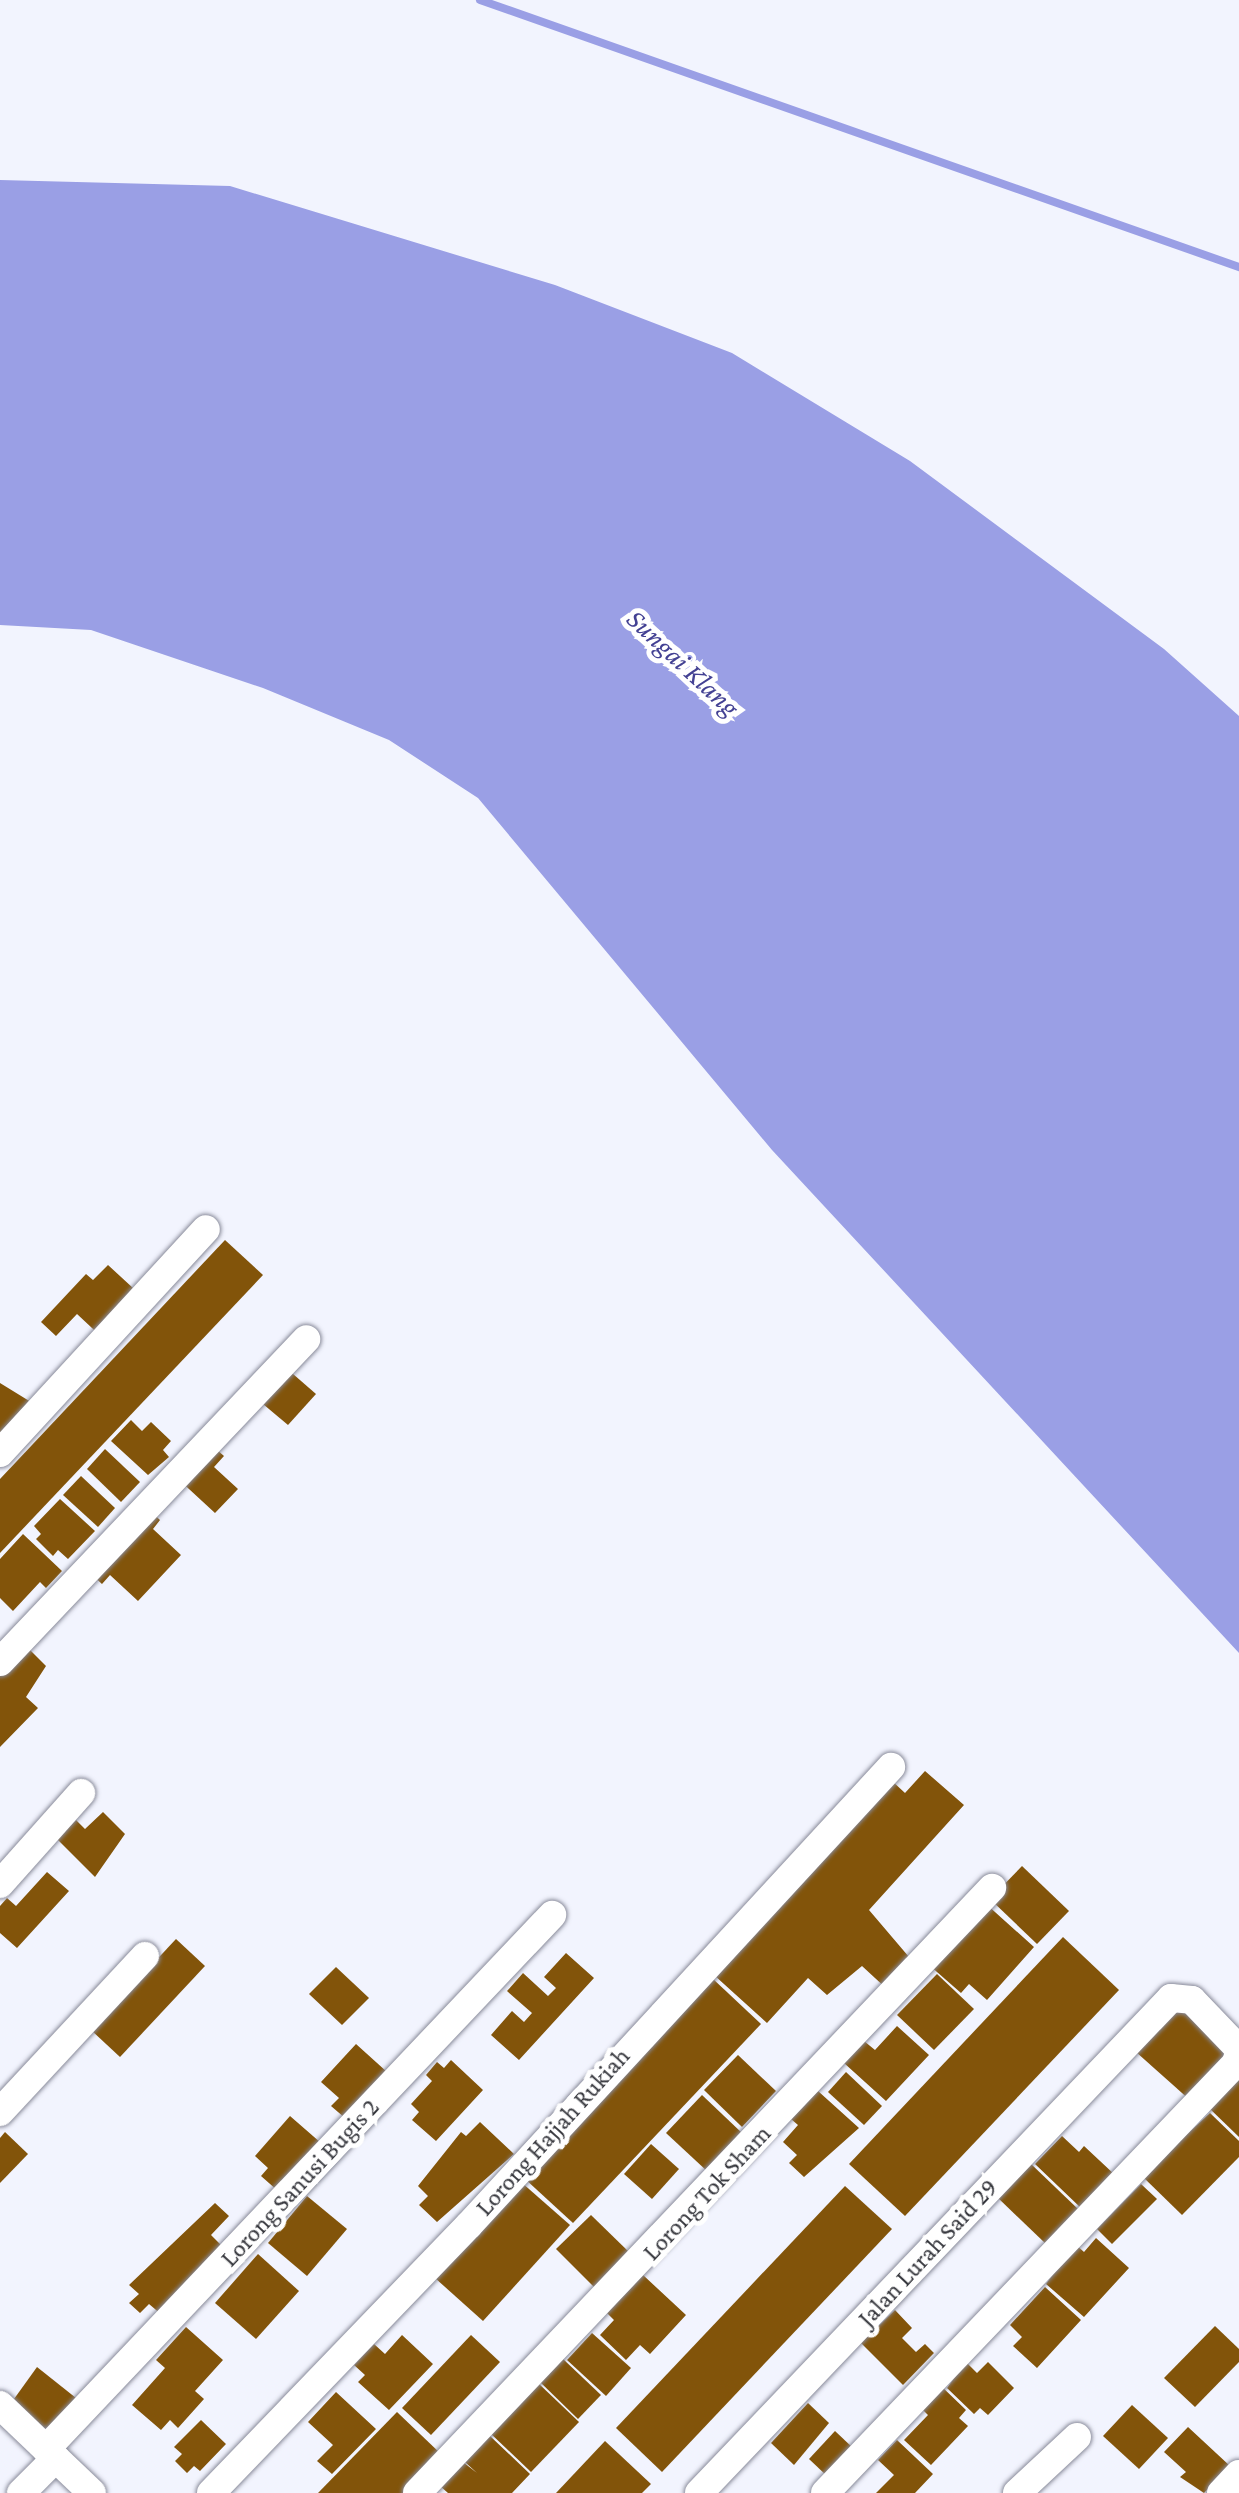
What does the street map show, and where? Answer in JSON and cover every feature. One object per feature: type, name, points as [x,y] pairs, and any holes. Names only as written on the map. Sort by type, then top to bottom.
[{"type":"street","points":[[0,1453],[206,1229]]},
{"type":"street","points":[[0,1662],[306,1340]]},
{"type":"street","name":"Lorong Hajjah Rukiah","points":[[211,2493],[469,2225],[891,1767]]},
{"type":"street","points":[[0,1884],[81,1793]]},
{"type":"street","name":"Lorong Tok Sham","points":[[417,2493],[992,1888]]},
{"type":"street","name":"Lorong Sanusi Bugis 2","points":[[20,2493],[51,2454],[552,1915]]},
{"type":"street","points":[[0,2112],[146,1956]]},
{"type":"street","name":"Jalan Lurah Said 29","points":[[699,2493],[1171,1998],[1192,2000],[1239,2051]]},
{"type":"street","points":[[825,2493],[1236,2063],[1239,2051]]},
{"type":"street","points":[[0,2405],[92,2493]]},
{"type":"street","points":[[1017,2493],[1077,2437]]},
{"type":"street","points":[[1221,2493],[1239,2474]]},
{"type":"water","name":"Sungai Klang","points":[[0,180],[230,186],[555,285],[732,353],[910,461],[1164,649],[1239,716],[1239,1653],[772,1150],[478,798],[389,740],[263,688],[91,630],[0,625]]},
{"type":"building","points":[[225,1240],[263,1275],[0,1553],[0,1479]]},
{"type":"building","points":[[108,1265],[146,1300],[107,1342],[77,1314],[56,1336],[41,1322],[86,1274],[93,1280]]},
{"type":"building","points":[[285,1367],[316,1394],[288,1425],[257,1399]]},
{"type":"building","points":[[0,1383],[39,1407],[0,1450]]},
{"type":"building","points":[[131,1420],[142,1431],[151,1422],[171,1441],[163,1450],[169,1457],[148,1475],[111,1441]]},
{"type":"building","points":[[208,1442],[224,1456],[214,1467],[238,1489],[215,1513],[176,1477]]},
{"type":"building","points":[[105,1449],[140,1482],[121,1502],[87,1469]]},
{"type":"building","points":[[81,1476],[115,1508],[98,1527],[63,1495]]},
{"type":"building","points":[[60,1499],[95,1531],[68,1559],[58,1550],[53,1556],[36,1539],[41,1534],[34,1526]]},
{"type":"building","points":[[147,1508],[160,1520],[153,1529],[181,1555],[138,1601],[110,1575],[102,1584],[89,1572]]},
{"type":"building","points":[[23,1534],[62,1571],[46,1588],[40,1582],[13,1611],[0,1598],[0,1559]]},
{"type":"building","points":[[22,1642],[46,1666],[26,1697],[38,1708],[0,1747],[0,1664]]},
{"type":"building","points":[[925,1771],[964,1805],[869,1910],[909,1957],[888,1990],[862,1966],[827,1995],[808,1978],[767,2023],[714,1975],[891,1780],[905,1793]]},
{"type":"building","points":[[103,1812],[125,1834],[95,1877],[57,1839],[76,1820],[85,1829]]},
{"type":"building","points":[[1022,1866],[1069,1911],[1037,1944],[990,1899]]},
{"type":"building","points":[[47,1872],[69,1891],[17,1948],[0,1933],[0,1906],[7,1898],[16,1906]]},
{"type":"building","points":[[985,1903],[1034,1947],[987,2000],[969,1984],[961,1993],[929,1965]]},
{"type":"building","points":[[1063,1937],[1119,1990],[905,2216],[849,2164]]},
{"type":"building","points":[[176,1939],[205,1966],[120,2057],[91,2030]]},
{"type":"building","points":[[566,1953],[594,1978],[519,2060],[491,2035],[512,2011],[524,2022],[532,2013],[507,1991],[523,1973],[548,1996],[556,1988],[544,1977]]},
{"type":"building","points":[[336,1967],[369,1998],[342,2025],[309,1994]]},
{"type":"building","points":[[937,1974],[974,2009],[934,2050],[897,2015]]},
{"type":"building","points":[[712,1978],[761,2024],[573,2223],[524,2178]]},
{"type":"building","points":[[1180,2002],[1235,2051],[1191,2101],[1136,2052]]},
{"type":"building","points":[[897,2026],[929,2055],[886,2101],[844,2063],[864,2041],[875,2050]]},
{"type":"building","points":[[356,2044],[387,2072],[345,2118],[331,2106],[339,2098],[321,2082]]},
{"type":"building","points":[[738,2055],[776,2091],[742,2127],[704,2090]]},
{"type":"building","points":[[451,2060],[483,2090],[436,2141],[412,2120],[419,2112],[411,2104],[432,2081],[426,2075],[437,2062],[444,2068]]},
{"type":"building","points":[[846,2072],[882,2106],[864,2125],[828,2092]]},
{"type":"building","points":[[1239,2076],[1239,2137],[1208,2107]]},
{"type":"building","points":[[818,2091],[859,2128],[804,2177],[789,2163],[797,2155],[783,2142],[798,2125],[791,2119]]},
{"type":"building","points":[[702,2095],[743,2134],[708,2172],[666,2133]]},
{"type":"building","points":[[1210,2113],[1239,2141],[1239,2157],[1182,2215],[1142,2176]]},
{"type":"building","points":[[290,2116],[321,2143],[278,2191],[261,2176],[268,2168],[255,2156]]},
{"type":"building","points":[[480,2122],[514,2154],[437,2222],[419,2205],[428,2196],[418,2186],[461,2132],[466,2136]]},
{"type":"building","points":[[5,2132],[28,2154],[0,2183],[0,2138]]},
{"type":"building","points":[[1062,2136],[1079,2152],[1084,2146],[1115,2175],[1082,2209],[1035,2164]]},
{"type":"building","points":[[651,2144],[679,2169],[652,2199],[624,2174]]},
{"type":"building","points":[[1030,2163],[1079,2210],[1046,2244],[997,2197]]},
{"type":"building","points":[[521,2182],[570,2225],[483,2321],[435,2278]]},
{"type":"building","points":[[1141,2184],[1157,2199],[1112,2244],[1097,2229]]},
{"type":"building","points":[[845,2186],[892,2229],[662,2472],[616,2428]]},
{"type":"building","points":[[307,2196],[347,2229],[307,2276],[268,2243]]},
{"type":"building","points":[[215,2203],[229,2216],[211,2235],[225,2249],[162,2315],[149,2304],[140,2313],[129,2303],[139,2294],[129,2285]]},
{"type":"building","points":[[591,2215],[631,2254],[596,2289],[556,2249]]},
{"type":"building","points":[[1096,2238],[1129,2268],[1084,2317],[1046,2284],[1075,2244],[1084,2252]]},
{"type":"building","points":[[258,2254],[299,2291],[256,2339],[215,2303]]},
{"type":"building","points":[[643,2275],[686,2315],[650,2354],[640,2345],[626,2360],[600,2335],[614,2320],[607,2313]]},
{"type":"building","points":[[1045,2287],[1081,2320],[1037,2368],[1013,2346],[1022,2337],[1010,2325]]},
{"type":"building","points":[[895,2310],[912,2328],[902,2338],[916,2352],[925,2344],[934,2353],[903,2385],[861,2343]]},
{"type":"building","points":[[1215,2326],[1239,2349],[1239,2362],[1195,2407],[1164,2378]]},
{"type":"building","points":[[186,2327],[223,2360],[195,2391],[204,2399],[178,2428],[170,2420],[161,2430],[132,2405],[165,2368],[156,2360]]},
{"type":"building","points":[[592,2333],[631,2368],[606,2396],[567,2360]]},
{"type":"building","points":[[402,2335],[433,2364],[389,2410],[358,2382],[365,2375],[354,2365],[374,2344],[385,2354]]},
{"type":"building","points":[[471,2335],[500,2362],[431,2435],[402,2408]]},
{"type":"building","points":[[562,2358],[601,2395],[578,2419],[539,2381]]},
{"type":"building","points":[[966,2362],[977,2373],[988,2362],[1014,2388],[988,2415],[980,2408],[974,2414],[947,2388]]},
{"type":"building","points":[[37,2367],[76,2398],[50,2434],[14,2399]]},
{"type":"building","points":[[537,2382],[579,2422],[531,2472],[489,2432]]},
{"type":"building","points":[[940,2385],[966,2410],[959,2418],[968,2426],[931,2465],[904,2440],[928,2415],[919,2406]]},
{"type":"building","points":[[336,2392],[376,2429],[332,2474],[317,2461],[333,2445],[308,2422]]},
{"type":"building","points":[[808,2403],[829,2423],[794,2465],[771,2443]]},
{"type":"building","points":[[1132,2405],[1168,2438],[1139,2469],[1103,2436]]},
{"type":"building","points":[[397,2412],[442,2455],[406,2493],[318,2493]]},
{"type":"building","points":[[201,2420],[226,2444],[200,2471],[194,2466],[187,2473],[175,2461],[182,2454],[174,2447]]},
{"type":"building","points":[[1188,2427],[1230,2466],[1204,2493],[1180,2477],[1186,2472],[1164,2452]]},
{"type":"building","points":[[835,2431],[853,2448],[827,2476],[809,2459]]},
{"type":"building","points":[[490,2436],[530,2474],[512,2493],[448,2493],[440,2486],[463,2462],[477,2473],[465,2462]]},
{"type":"building","points":[[897,2440],[933,2474],[915,2493],[876,2493],[894,2475],[878,2460]]},
{"type":"building","points":[[605,2441],[651,2484],[642,2493],[556,2493]]},
{"type":"waterway","points":[[480,0],[1239,267]]}]
